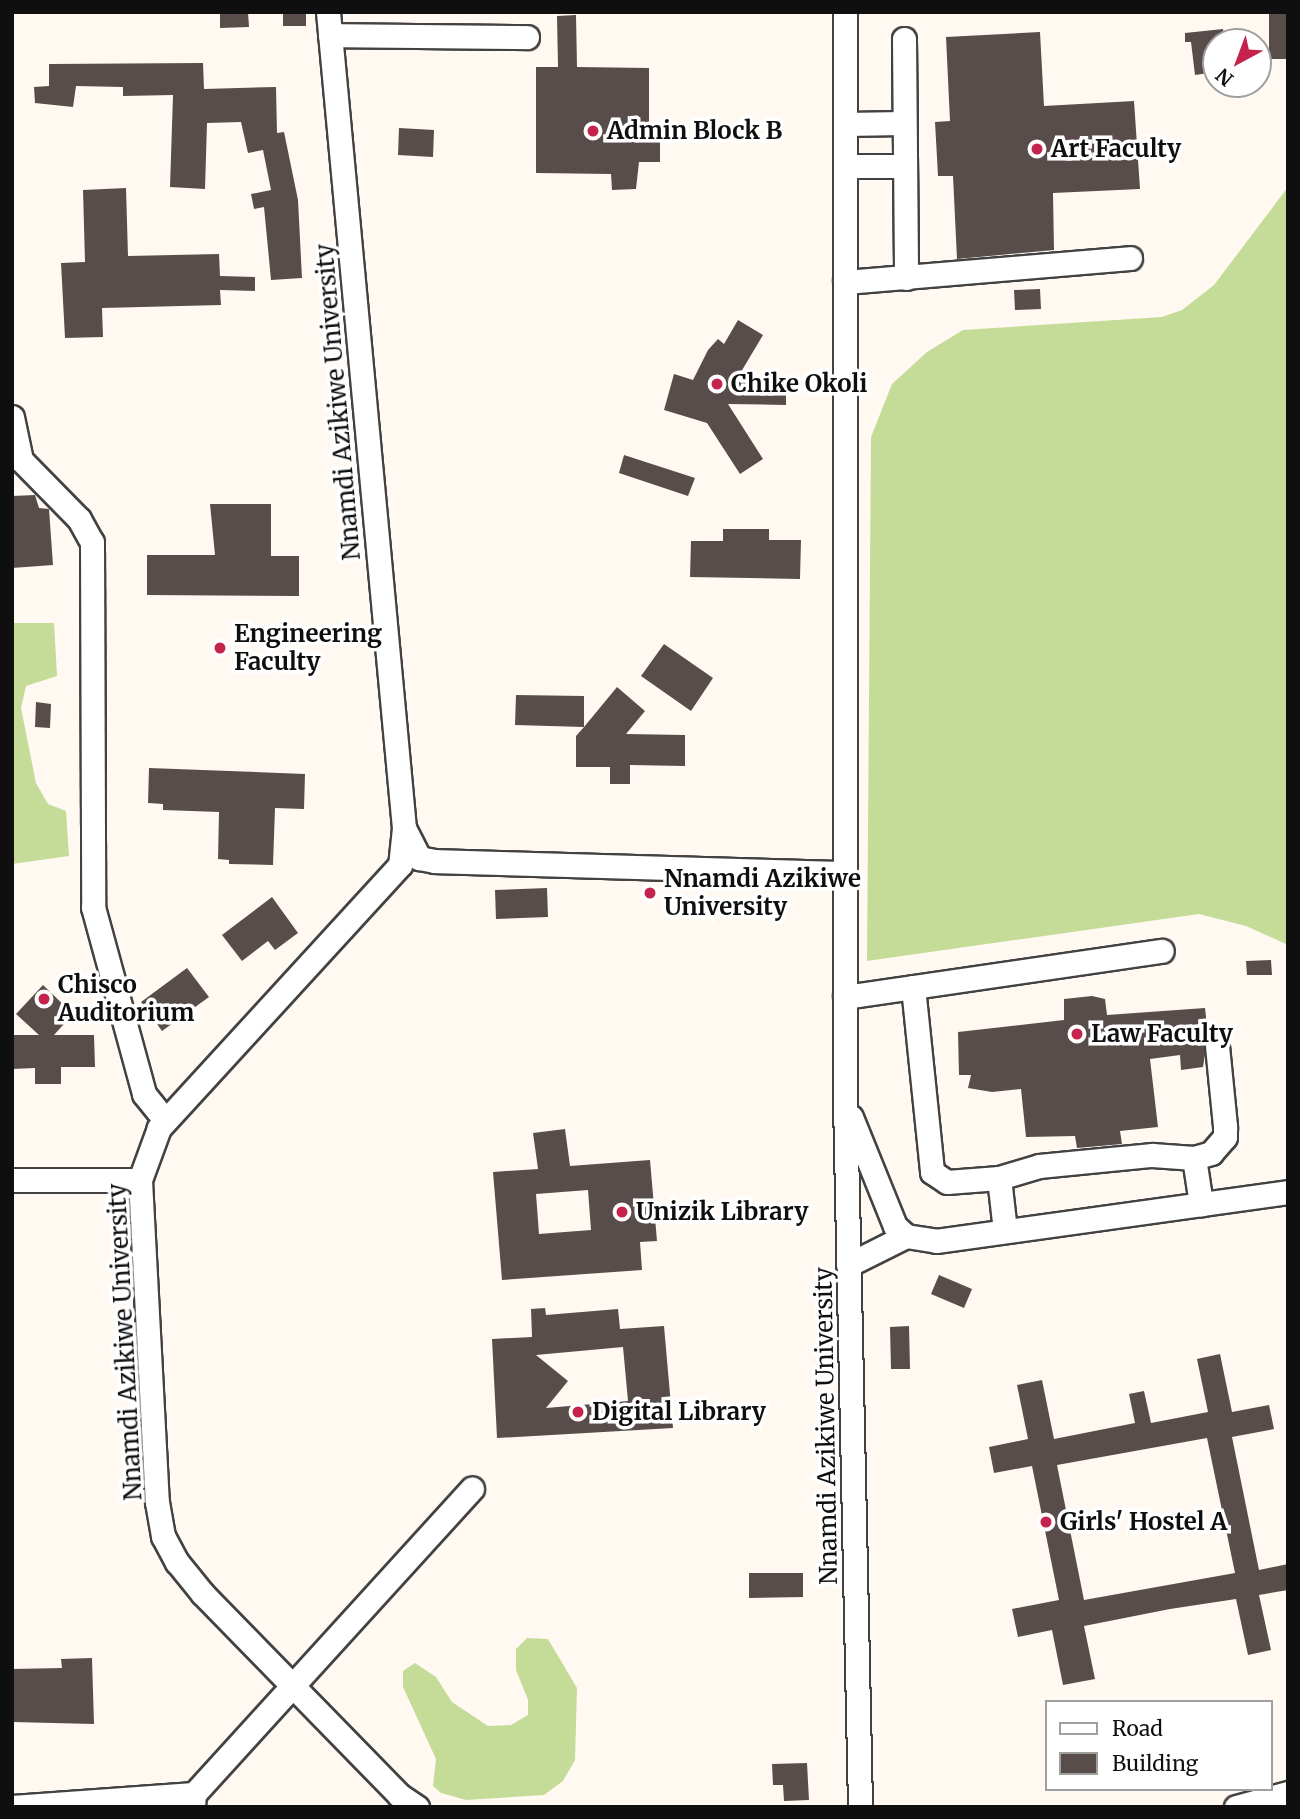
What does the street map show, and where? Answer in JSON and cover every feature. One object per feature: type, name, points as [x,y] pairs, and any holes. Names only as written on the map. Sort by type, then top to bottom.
[{"type":"street","name":"Nnamdi Azikiwe University","points":[[845,12],[845,1101],[860,1807]]},
{"type":"street","name":"Nnamdi Azikiwe University","points":[[329,24],[404,828],[410,861],[166,1120],[151,1145],[140,1180],[157,1502],[163,1535],[177,1562],[202,1593],[290,1685],[417,1807]]},
{"type":"street","points":[[329,24],[527,37]]},
{"type":"street","points":[[904,39],[906,278]]},
{"type":"street","points":[[845,124],[903,123]]},
{"type":"street","points":[[845,166],[904,166]]},
{"type":"street","points":[[845,282],[1130,258]]},
{"type":"street","points":[[12,417],[21,460],[79,519],[92,542],[93,907],[144,1094],[166,1120]]},
{"type":"street","points":[[410,861],[845,873]]},
{"type":"street","points":[[845,997],[1162,951]]},
{"type":"street","points":[[913,987],[932,1171],[947,1182],[999,1178],[1039,1166],[1152,1155],[1194,1158],[1211,1153],[1225,1137],[1217,1046]]},
{"type":"street","points":[[845,1101],[895,1226],[906,1236],[936,1241],[1288,1192]]},
{"type":"street","points":[[1194,1158],[1200,1204]]},
{"type":"street","points":[[999,1178],[1005,1231]]},
{"type":"street","points":[[12,1180],[140,1180]]},
{"type":"street","points":[[848,1265],[906,1236]]},
{"type":"street","points":[[12,1807],[194,1800],[290,1685],[472,1488]]},
{"type":"street","points":[[1236,1807],[1288,1793]]},
{"type":"green space","points":[[1288,187],[1288,945],[1246,926],[1199,914],[867,961],[871,437],[892,384],[927,352],[963,330],[1162,317],[1182,310],[1214,285]]},
{"type":"green space","points":[[12,623],[54,623],[57,676],[26,686],[21,708],[36,783],[48,804],[66,811],[69,856],[12,864]]},
{"type":"green space","points":[[527,1638],[548,1639],[577,1688],[575,1760],[563,1781],[544,1795],[466,1800],[441,1793],[433,1786],[436,1759],[403,1687],[403,1671],[415,1663],[436,1677],[452,1702],[488,1726],[511,1725],[528,1715],[528,1700],[516,1670],[516,1649]]},
{"type":"building","points":[[220,12],[248,12],[249,27],[220,28]]},
{"type":"building","points":[[283,12],[306,12],[306,26],[283,26]]},
{"type":"building","points":[[1269,12],[1287,12],[1288,59],[1272,59],[1272,28],[1269,28]]},
{"type":"building","points":[[576,15],[577,67],[649,68],[649,128],[660,129],[660,162],[639,162],[636,189],[612,190],[611,174],[536,173],[536,67],[558,67],[557,16]]},
{"type":"building","points":[[1202,31],[1202,74],[1195,75],[1191,42],[1185,42],[1185,33]]},
{"type":"building","name":"Art Faculty","points":[[1040,32],[1044,106],[1134,101],[1140,189],[1053,193],[1054,250],[957,259],[953,176],[938,176],[935,122],[950,121],[946,37]]},
{"type":"building","points":[[203,63],[204,89],[276,87],[277,133],[284,132],[298,200],[302,278],[271,280],[264,207],[254,209],[251,194],[271,190],[263,150],[248,153],[241,122],[207,123],[205,189],[170,187],[173,95],[123,96],[123,87],[76,86],[73,107],[35,103],[34,87],[49,86],[49,64]]},
{"type":"building","points":[[399,128],[434,130],[433,157],[398,155]]},
{"type":"building","points":[[126,188],[128,256],[219,254],[220,276],[255,277],[255,291],[220,290],[221,305],[102,308],[103,337],[65,338],[61,263],[85,262],[83,190]]},
{"type":"building","points":[[1040,289],[1041,309],[1015,310],[1014,290]]},
{"type":"building","points":[[738,320],[763,335],[735,382],[786,383],[786,405],[728,404],[763,459],[740,474],[707,423],[664,410],[674,374],[693,380],[708,350],[718,339],[724,344]]},
{"type":"building","points":[[624,455],[695,478],[688,496],[619,473]]},
{"type":"building","points":[[35,495],[39,508],[49,509],[53,565],[12,568],[12,496]]},
{"type":"building","points":[[210,504],[271,504],[271,556],[299,556],[299,596],[147,595],[147,555],[215,555]]},
{"type":"building","points":[[723,529],[769,529],[769,540],[801,540],[800,579],[690,577],[691,541],[723,541]]},
{"type":"building","points":[[664,644],[713,678],[691,711],[641,676]]},
{"type":"building","points":[[617,687],[645,711],[626,734],[685,735],[685,766],[630,765],[630,784],[610,784],[610,767],[576,767],[576,736]]},
{"type":"building","points":[[516,695],[584,696],[584,727],[515,725]]},
{"type":"building","points":[[36,702],[51,704],[50,728],[35,727]]},
{"type":"building","points":[[149,768],[305,774],[304,809],[275,808],[273,865],[229,864],[229,860],[218,859],[219,812],[163,810],[163,804],[148,803]]},
{"type":"building","points":[[547,888],[548,917],[496,919],[495,890]]},
{"type":"building","points":[[272,897],[298,933],[275,950],[268,941],[242,961],[222,935]]},
{"type":"building","points":[[1271,960],[1272,975],[1247,975],[1246,961]]},
{"type":"building","points":[[187,968],[209,997],[162,1031],[141,1002]]},
{"type":"building","points":[[43,985],[73,1014],[54,1035],[94,1035],[95,1067],[61,1067],[61,1084],[35,1084],[35,1068],[12,1069],[12,1035],[39,1035],[16,1014]]},
{"type":"building","points":[[1092,996],[1105,999],[1107,1015],[1205,1008],[1208,1035],[1203,1067],[1181,1070],[1180,1055],[1150,1059],[1158,1127],[1120,1131],[1122,1144],[1077,1148],[1075,1136],[1026,1137],[1021,1089],[992,1092],[968,1088],[971,1075],[959,1075],[958,1032],[1064,1020],[1064,999]]},
{"type":"building","name":"Unizik Library","points":[[565,1129],[570,1166],[650,1160],[657,1241],[640,1242],[642,1270],[502,1280],[493,1172],[538,1169],[533,1133]],"holes":[[[588,1190],[591,1230],[539,1234],[536,1194]]]},
{"type":"building","points":[[939,1275],[972,1289],[964,1308],[931,1294]]},
{"type":"building","points":[[545,1308],[546,1315],[618,1309],[620,1329],[664,1326],[673,1428],[497,1438],[492,1339],[532,1337],[531,1309]],"holes":[[[623,1347],[628,1401],[546,1408],[568,1381],[536,1355]]]},
{"type":"building","points":[[909,1326],[910,1369],[891,1369],[890,1327]]},
{"type":"building","points":[[1220,1354],[1232,1412],[1269,1405],[1274,1429],[1232,1437],[1259,1570],[1288,1564],[1288,1590],[1259,1595],[1271,1650],[1248,1655],[1236,1599],[1170,1609],[1084,1626],[1095,1679],[1063,1685],[1052,1630],[1018,1637],[1012,1609],[1059,1600],[1032,1466],[994,1473],[989,1447],[1028,1439],[1017,1385],[1042,1380],[1054,1439],[1135,1423],[1129,1394],[1144,1391],[1151,1423],[1208,1412],[1197,1359]],"holes":[[[1207,1438],[1235,1573],[1084,1600],[1057,1465]]]},
{"type":"building","points":[[749,1573],[803,1573],[803,1597],[749,1598]]},
{"type":"building","points":[[92,1658],[94,1724],[12,1722],[12,1669],[62,1668],[61,1659]]},
{"type":"building","points":[[807,1763],[809,1800],[784,1801],[783,1785],[773,1785],[772,1764]]},
{"type":"place","name":"Admin Block B","points":[[593,131]]},
{"type":"place","name":"Art Faculty","points":[[1037,149]]},
{"type":"place","name":"Chike Okoli","points":[[717,384]]},
{"type":"place","name":"Engineering Faculty","points":[[220,648]]},
{"type":"place","name":"Nnamdi Azikiwe University","points":[[650,893]]},
{"type":"place","name":"Chisco Auditorium","points":[[44,999]]},
{"type":"place","name":"Law Faculty","points":[[1077,1034]]},
{"type":"place","name":"Unizik Library","points":[[622,1212]]},
{"type":"place","name":"Digital Library","points":[[578,1412]]},
{"type":"place","name":"Girls' Hostel A","points":[[1046,1522]]}]
